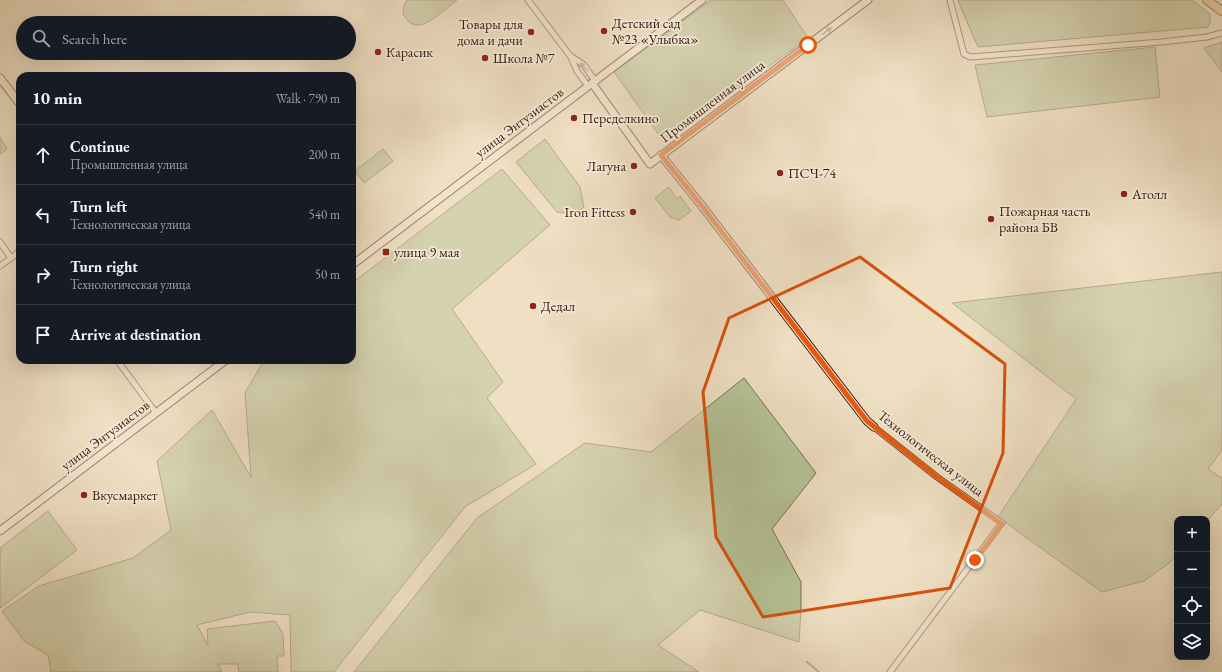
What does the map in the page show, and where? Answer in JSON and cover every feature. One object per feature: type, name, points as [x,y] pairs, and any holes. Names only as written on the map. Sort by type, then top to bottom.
[{"type":"main road","points":[[1207,0],[1222,11]]},
{"type":"street","points":[[528,0],[571,56],[577,71],[592,83]]},
{"type":"street","name":"улица Энтузиастов","points":[[356,262],[702,0]]},
{"type":"street","name":"Промышленная улица","points":[[592,83],[650,164],[868,0]]},
{"type":"street","points":[[950,0],[964,54],[970,57],[1161,42],[1207,37],[1222,33]]},
{"type":"street","points":[[571,56],[584,65],[592,83]]},
{"type":"street","points":[[0,78],[16,99]]},
{"type":"street","name":"Технологическая улица","points":[[661,155],[867,421],[937,477],[1002,524],[890,672]]},
{"type":"street","points":[[0,242],[11,258]]},
{"type":"street","points":[[0,266],[16,254]]},
{"type":"street","points":[[120,364],[156,413]]},
{"type":"street","name":"улица Энтузиастов","points":[[0,531],[156,413],[215,364]]},
{"type":"highlighted area","points":[[860,257],[1005,364],[1003,453],[950,588],[763,617],[716,537],[703,392],[729,318]]},
{"type":"green space","points":[[407,0],[457,0],[427,22],[415,25],[410,23],[403,13],[404,5]]},
{"type":"green space","points":[[711,0],[783,0],[808,38],[664,142],[614,72]]},
{"type":"green space","points":[[1192,0],[1210,14],[1210,22],[1208,27],[978,47],[958,1]]},
{"type":"green space","points":[[1222,42],[1222,72],[1204,48]]},
{"type":"green space","points":[[1155,47],[1160,97],[987,117],[975,65]]},
{"type":"green space","points":[[0,137],[7,149],[0,154]]},
{"type":"green space","points":[[545,139],[580,187],[584,207],[574,214],[557,212],[516,162]]},
{"type":"green space","points":[[383,149],[393,161],[364,183],[356,170]]},
{"type":"green space","points":[[502,169],[550,225],[452,309],[503,382],[487,398],[536,464],[465,507],[334,672],[291,672],[290,615],[250,612],[197,625],[208,645],[207,629],[275,621],[283,634],[284,656],[277,656],[278,672],[239,672],[238,664],[218,664],[222,672],[51,672],[48,655],[24,641],[2,611],[39,586],[133,558],[171,530],[157,461],[212,410],[251,477],[245,393],[262,364],[356,364],[356,280]]},
{"type":"green space","points":[[669,187],[677,199],[680,196],[691,211],[679,220],[670,217],[655,198]]},
{"type":"green space","points":[[1222,272],[1222,450],[1208,469],[1222,478],[1222,504],[1210,518],[1210,516],[1174,516],[1174,558],[1169,563],[1144,581],[1102,592],[998,517],[1076,399],[952,303]]},
{"type":"green space","points":[[744,378],[816,473],[772,529],[801,582],[799,642],[700,610],[658,645],[699,672],[354,672],[477,518],[585,443],[651,452]]},
{"type":"green space","points":[[48,511],[77,550],[0,608],[0,548]]},
{"type":"waterway","points":[[807,662],[819,672]]},
{"type":"place","name":"Детский сад №23 «Улыбка»","points":[[604,31]]},
{"type":"place","name":"Товары для дома и дачи","points":[[531,32]]},
{"type":"place","name":"Карасик","points":[[378,52]]},
{"type":"place","name":"Школа №7","points":[[485,58]]},
{"type":"place","name":"Переделкино","points":[[574,118]]},
{"type":"place","name":"Лагуна","points":[[634,166]]},
{"type":"place","name":"ПСЧ-74","points":[[780,173]]},
{"type":"place","name":"Атолл","points":[[1124,194]]},
{"type":"place","name":"Iron Fittess","points":[[633,212]]},
{"type":"place","name":"Пожарная часть района БВ","points":[[991,219]]},
{"type":"place","name":"улица 9 мая","points":[[386,252]]},
{"type":"place","name":"Дедал","points":[[533,306]]},
{"type":"place","name":"Вкусмаркет","points":[[84,495]]},
{"type":"route","points":[[808,45],[661,155],[867,421],[937,477],[991,514],[1002,524],[975,560]]}]
